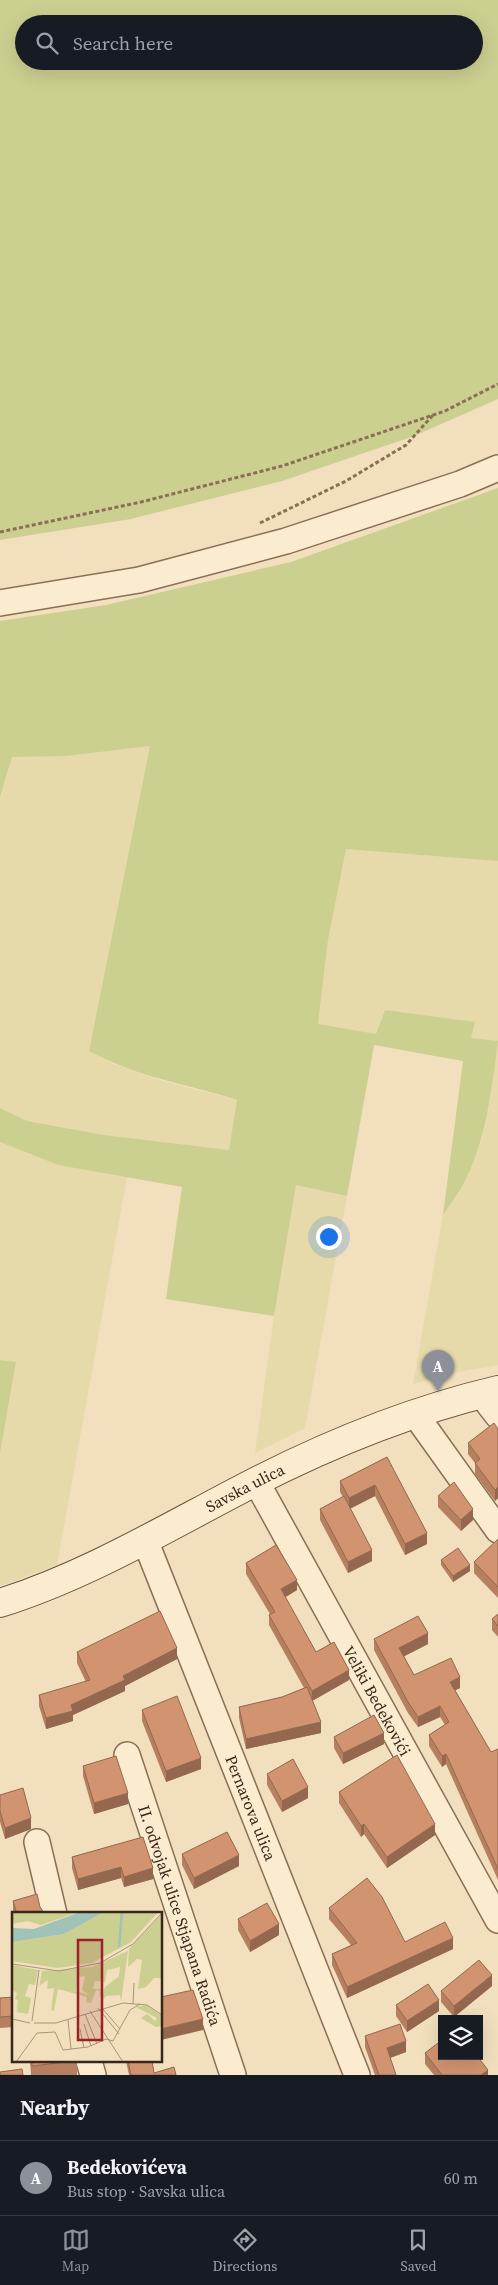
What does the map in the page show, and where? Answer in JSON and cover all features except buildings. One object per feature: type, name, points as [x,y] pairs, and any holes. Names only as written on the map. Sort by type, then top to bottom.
[{"type":"street","points":[[0,603],[139,580],[286,541],[460,484],[498,468]]},
{"type":"street","points":[[490,1392],[498,1416]]},
{"type":"street","name":"Savska ulica","points":[[0,1603],[60,1580],[144,1540],[256,1481],[362,1432],[490,1392]]},
{"type":"street","points":[[415,1414],[498,1530]]},
{"type":"street","name":"Veliki Bedekovići","points":[[256,1481],[498,1920]]},
{"type":"street","name":"Pernarova ulica","points":[[144,1540],[357,2075]]},
{"type":"street","name":"II. odvojak ulice Stjapana Radića","points":[[127,1755],[233,2075]]},
{"type":"street","points":[[37,1842],[54,1912]]},
{"type":"street","points":[[89,2062],[93,2075]]},
{"type":"path","points":[[0,532],[141,502],[282,466],[434,414],[498,384]]},
{"type":"path","points":[[256,525],[346,481],[406,445],[434,414]]},
{"type":"shaded area","points":[[150,746],[89,1051],[113,1064],[159,1080],[238,1100],[229,1150],[104,1135],[27,1121],[0,1108],[0,797],[12,757],[66,756]]},
{"type":"shaded area","points":[[346,848],[498,861],[498,1365],[447,1374],[413,1384],[443,1215],[466,1179],[482,1138],[491,1096],[497,1041],[471,1038],[474,1023],[384,1011],[376,1034],[318,1025],[328,940]]},
{"type":"shaded area","points":[[0,1142],[58,1165],[127,1177],[57,1565],[0,1586],[0,1453],[16,1362],[0,1360]]},
{"type":"shaded area","points":[[296,1184],[347,1196],[305,1428],[255,1453],[274,1316]]},
{"type":"green space","points":[[0,0],[498,0],[498,399],[414,436],[282,481],[131,519],[0,540]]},
{"type":"green space","points":[[498,488],[498,861],[346,849],[328,940],[318,1024],[376,1034],[385,1010],[475,1022],[471,1038],[498,1041],[488,1111],[473,1163],[464,1184],[443,1215],[463,1061],[374,1045],[347,1196],[296,1185],[274,1316],[166,1299],[182,1187],[58,1165],[0,1142],[0,1108],[27,1121],[104,1135],[229,1150],[237,1100],[144,1074],[89,1051],[150,746],[66,756],[12,757],[0,797],[0,621],[106,605],[291,562]]},
{"type":"green space","points":[[0,1360],[16,1362],[0,1453]]},
{"type":"place","name":"Bedekovićeva","points":[[438,1391]]}]
